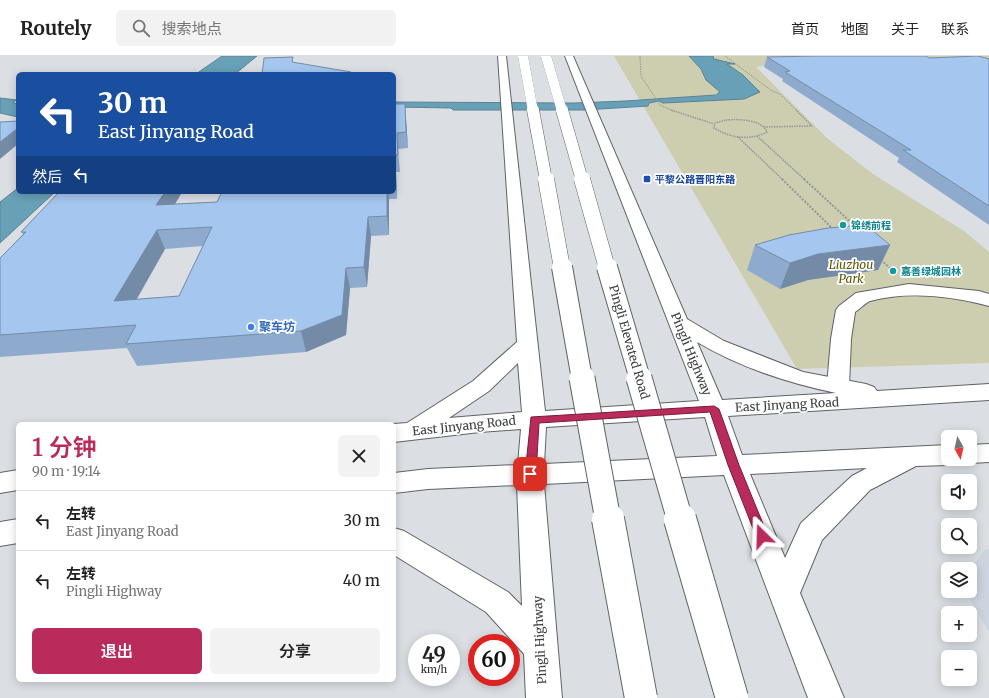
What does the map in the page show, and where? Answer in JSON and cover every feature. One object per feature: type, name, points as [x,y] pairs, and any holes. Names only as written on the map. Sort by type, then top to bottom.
[{"type":"main road","name":"Pingli Highway","points":[[502,56],[534,420],[530,474],[544,698]]},
{"type":"main road","points":[[523,56],[641,698]]},
{"type":"main road","name":"Pingli Elevated Road","points":[[546,56],[732,698]]},
{"type":"main road","name":"Pingli Highway","points":[[569,56],[714,409],[733,465],[826,698]]},
{"type":"main road","points":[[838,386],[846,310],[863,297],[915,291],[972,295],[989,300]]},
{"type":"main road","points":[[679,323],[717,345],[798,378],[895,398]]},
{"type":"main road","points":[[402,432],[481,386],[528,343]]},
{"type":"main road","name":"East Jinyang Road","points":[[402,432],[480,423],[989,392]]},
{"type":"main road","points":[[977,454],[989,453]]},
{"type":"main road","points":[[396,483],[428,479],[941,455]]},
{"type":"main road","points":[[784,593],[811,532],[860,483],[916,456]]},
{"type":"main road","points":[[0,483],[16,480]]},
{"type":"main road","points":[[0,534],[16,531]]},
{"type":"main road","points":[[396,541],[497,602],[541,647]]},
{"type":"path","points":[[640,56],[640,69],[642,76],[660,105],[691,118],[714,124],[720,121],[734,120],[751,122],[764,127],[812,126],[780,94],[772,91],[725,56]]},
{"type":"path","points":[[714,124],[714,128],[718,131],[738,136],[757,136],[766,132],[767,130],[764,127]]},
{"type":"path","points":[[738,136],[834,229]]},
{"type":"path","points":[[757,136],[858,229]]},
{"type":"path","points":[[875,255],[915,291]]},
{"type":"shaded area","points":[[989,549],[989,632],[977,611],[977,606],[974,606],[970,598],[977,598],[977,562],[976,562],[985,550]]},
{"type":"green space","name":"Liuzhou Park","points":[[614,56],[989,56],[989,61],[771,64],[756,67],[828,139],[873,174],[964,231],[989,252],[989,363],[797,369]]},
{"type":"water","points":[[222,56],[257,56],[237,72],[199,72]]},
{"type":"water","points":[[689,56],[713,56],[714,59],[735,64],[727,64],[743,75],[760,92],[744,99],[663,103],[659,101],[649,103],[648,106],[584,110],[453,110],[451,108],[396,107],[396,102],[574,103],[716,95],[720,92],[706,80],[701,69]]},
{"type":"water","points":[[0,98],[16,100],[13,102],[16,104],[16,117],[0,113]]},
{"type":"water","points":[[16,190],[16,194],[53,194],[0,243],[0,202]]},
{"type":"building","points":[[926,56],[929,58],[978,56],[989,59],[989,206],[903,150],[911,150],[785,72],[790,71],[767,57]]},
{"type":"building","points":[[293,57],[292,62],[351,72],[262,72],[264,58]]},
{"type":"building","points":[[396,104],[405,104],[406,132],[397,133],[398,155],[396,155]]},
{"type":"building","points":[[16,121],[16,130],[0,142],[0,122]]},
{"type":"building","points":[[57,194],[164,194],[156,205],[217,202],[221,194],[387,194],[387,216],[368,217],[364,267],[346,268],[342,315],[301,331],[126,344],[136,325],[0,335],[0,258],[26,232],[21,232]],"holes":[[[212,227],[179,296],[114,301],[157,230]]]},
{"type":"building","points":[[866,225],[890,245],[818,254],[790,263],[755,245],[789,235],[828,228]]},
{"type":"place","name":"平黎公路晋阳东路","points":[[647,179]]},
{"type":"place","name":"锦绣前程","points":[[843,225]]},
{"type":"place","name":"嘉善绿城园林","points":[[893,271]]},
{"type":"place","name":"聚车坊","points":[[251,327]]},
{"type":"route","points":[[530,474],[534,420],[714,409],[733,465],[762,536]]}]
